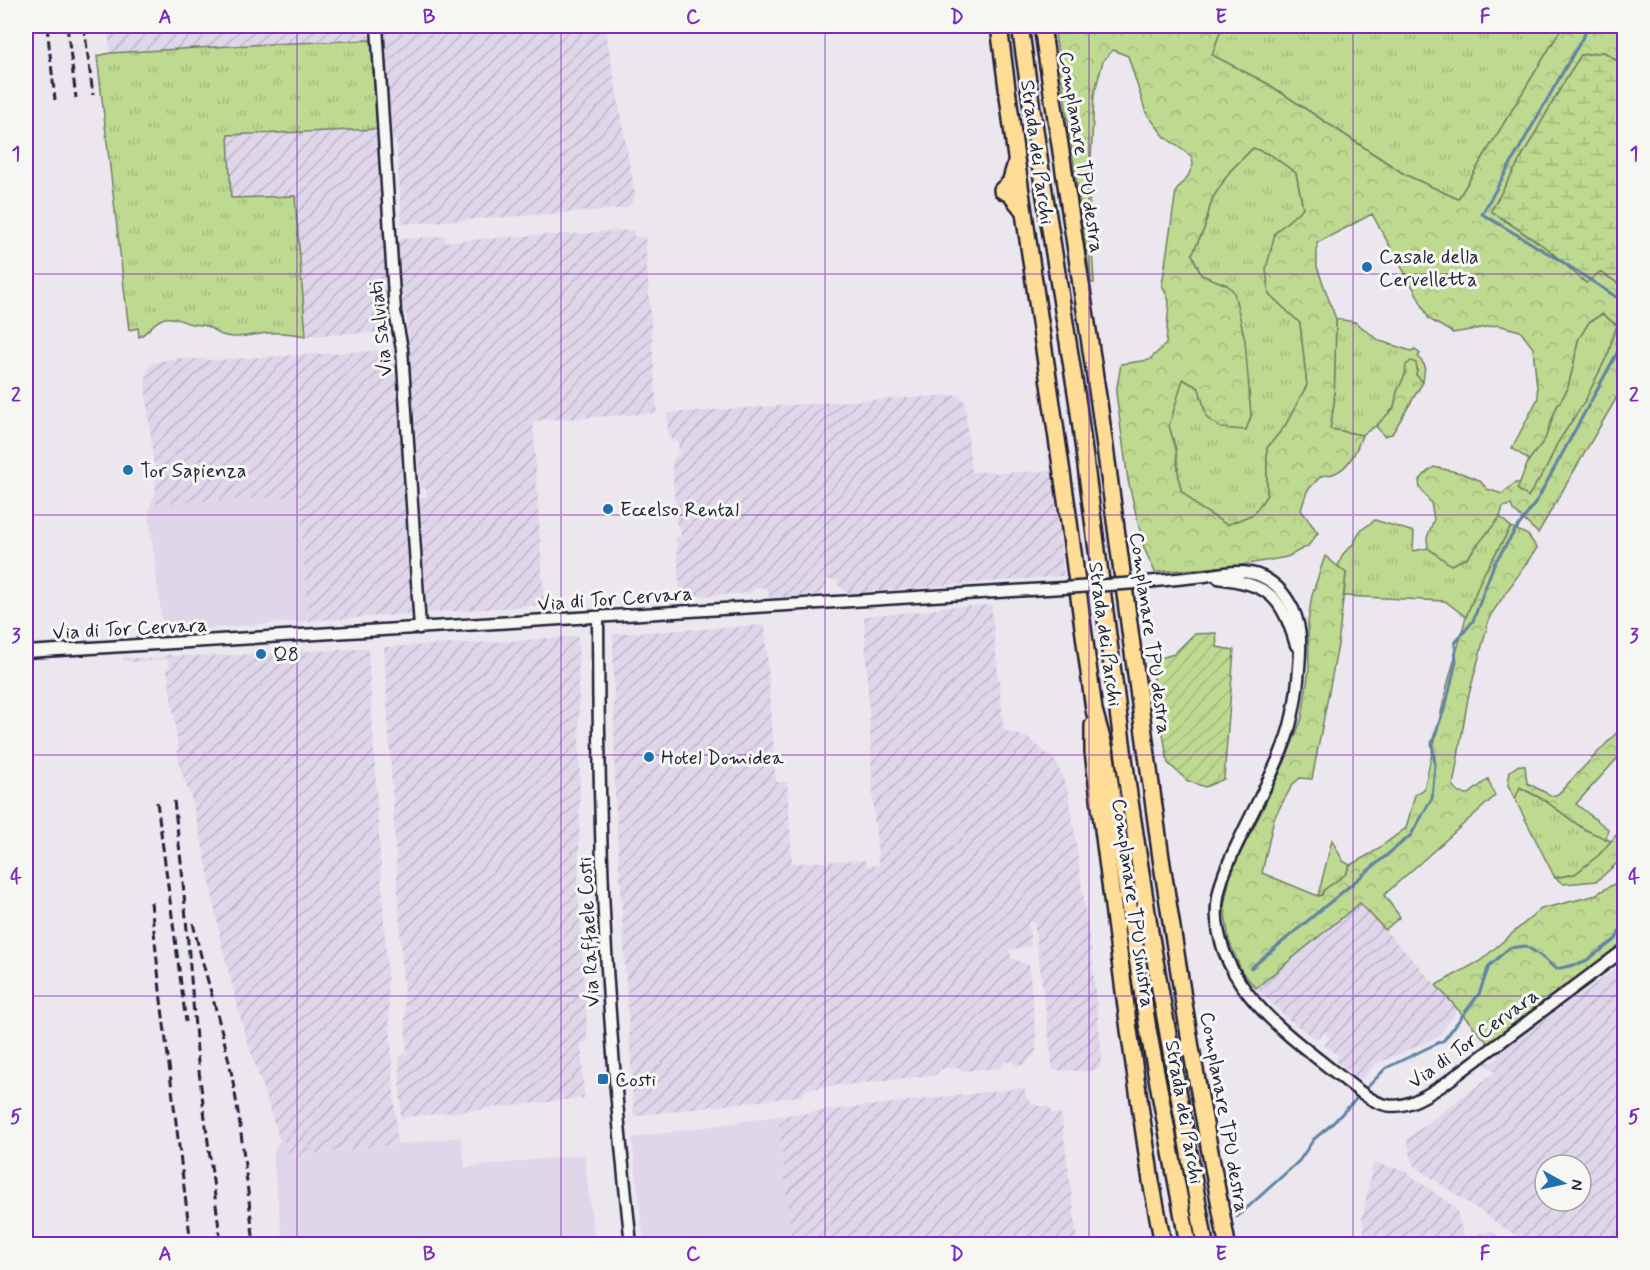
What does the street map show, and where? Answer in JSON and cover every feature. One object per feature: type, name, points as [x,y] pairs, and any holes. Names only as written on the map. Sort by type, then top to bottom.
[{"type":"highway","name":"Strada dei Parchi","points":[[999,26],[1016,158],[1010,183],[1002,190],[1010,194],[1024,212],[1066,495],[1094,710],[1105,750],[1148,1029],[1188,1245]]},
{"type":"highway","name":"Strada dei Parchi","points":[[1020,26],[1041,178],[1078,405],[1127,777],[1150,932],[1205,1245]]},
{"type":"highway","name":"Complanare TPU destra","points":[[1042,26],[1100,403],[1161,858],[1227,1245]]},
{"type":"highway","name":"Complanare TPU sinistra","points":[[1094,710],[1093,752],[1129,1030],[1163,1245]]},
{"type":"highway","points":[[1208,1143],[1224,1185],[1235,1245]]},
{"type":"highway","points":[[1151,1180],[1148,1214],[1154,1245]]},
{"type":"street","name":"Via Salviati","points":[[377,26],[395,312],[402,349],[420,628]]},
{"type":"street","name":"Via di Tor Cervara","points":[[26,652],[1063,588],[1206,576],[1242,582],[1263,589],[1279,606],[1291,628],[1297,648],[1299,668],[1291,724],[1281,752],[1225,870],[1218,892],[1217,921],[1228,962],[1252,998],[1279,1028],[1373,1102],[1401,1106],[1425,1097],[1624,950]]},
{"type":"street","name":"Via Raffaele Costi","points":[[598,617],[601,829],[608,971],[619,1127],[631,1245]]},
{"type":"shaded area","points":[[108,26],[363,26],[372,40],[110,53]]},
{"type":"shaded area","points":[[384,26],[605,26],[635,195],[631,204],[625,208],[608,210],[402,224],[396,140],[392,140]]},
{"type":"shaded area","points":[[378,129],[388,325],[382,332],[306,336],[295,196],[231,198],[228,135]]},
{"type":"shaded area","points":[[634,230],[634,237],[645,237],[657,413],[533,421],[544,605],[427,613],[420,498],[427,496],[426,489],[420,487],[406,314],[401,309],[396,244],[401,239],[445,236],[445,242]]},
{"type":"shaded area","points":[[395,350],[411,614],[308,621],[300,496],[151,504],[156,486],[145,384],[148,369],[154,363],[178,358],[213,360]]},
{"type":"shaded area","points":[[960,395],[965,402],[971,472],[1052,471],[1064,576],[850,593],[843,590],[837,580],[827,580],[826,587],[817,595],[770,598],[766,587],[755,588],[751,593],[680,596],[676,539],[681,536],[676,521],[672,462],[679,454],[678,442],[671,440],[668,435],[667,413]]},
{"type":"shaded area","points":[[300,495],[308,621],[176,631],[163,630],[149,515],[151,504]]},
{"type":"shaded area","points":[[991,605],[1004,730],[1030,739],[1057,763],[1069,794],[1092,958],[1102,1059],[1099,1068],[1085,1071],[1053,1070],[1034,922],[1028,922],[1031,946],[1009,950],[1012,959],[1029,965],[1036,1051],[1026,1064],[1017,1066],[1012,1061],[1004,1062],[1001,1068],[961,1071],[959,1068],[940,1069],[936,1075],[808,1089],[801,1096],[634,1116],[615,797],[613,634],[765,625],[776,782],[787,782],[792,863],[865,860],[866,866],[871,866],[879,865],[874,815],[864,616],[927,611],[940,609],[940,607]]},
{"type":"shaded area","points":[[578,636],[580,798],[578,891],[588,1042],[581,1043],[584,1098],[401,1118],[399,1057],[407,1052],[384,647]]},
{"type":"shaded area","points":[[368,648],[397,1144],[290,1157],[284,1140],[280,1141],[244,1031],[221,942],[205,856],[191,798],[179,764],[167,669],[170,666],[169,663],[167,658],[136,662],[124,661],[123,657],[151,659],[169,654],[173,656],[240,655]]},
{"type":"shaded area","points":[[1360,903],[1458,1009],[1438,1037],[1374,1065],[1361,1080],[1337,1062],[1338,1055],[1323,1045],[1330,1039],[1325,1032],[1315,1039],[1288,1019],[1256,988]]},
{"type":"shaded area","points":[[1624,963],[1624,1244],[1528,1244],[1413,1165],[1407,1139],[1495,1072],[1484,1063],[1498,1059],[1498,1052]]},
{"type":"shaded area","points":[[1022,1088],[1031,1103],[1050,1107],[1051,1113],[1061,1114],[1078,1244],[792,1244],[778,1116]]},
{"type":"shaded area","points":[[778,1116],[792,1244],[644,1244],[632,1138]]},
{"type":"shaded area","points":[[461,1137],[465,1168],[584,1154],[595,1244],[283,1244],[273,1158],[277,1143],[280,1141],[284,1140],[291,1157]]},
{"type":"shaded area","points":[[1373,1163],[1403,1170],[1456,1208],[1464,1237],[1491,1231],[1509,1244],[1366,1244],[1362,1219]]},
{"type":"green space","points":[[1054,26],[1222,26],[1212,55],[1268,84],[1404,174],[1458,199],[1563,26],[1624,26],[1624,65],[1604,52],[1581,55],[1491,211],[1548,249],[1585,282],[1600,271],[1624,287],[1624,385],[1538,533],[1513,510],[1511,505],[1503,507],[1500,517],[1467,558],[1451,565],[1428,548],[1427,538],[1434,519],[1431,503],[1420,488],[1419,481],[1434,467],[1479,480],[1487,489],[1502,494],[1515,483],[1520,483],[1517,489],[1528,497],[1547,467],[1557,444],[1585,401],[1609,352],[1617,325],[1602,314],[1589,322],[1578,340],[1567,390],[1556,408],[1545,439],[1529,460],[1512,448],[1538,398],[1533,348],[1520,331],[1498,325],[1453,333],[1429,319],[1372,214],[1317,243],[1317,267],[1336,319],[1334,403],[1330,429],[1362,435],[1345,467],[1333,474],[1321,476],[1307,491],[1301,510],[1318,533],[1308,546],[1287,557],[1236,566],[1155,572],[1144,548],[1128,480],[1116,393],[1121,364],[1149,360],[1166,344],[1169,301],[1162,285],[1176,191],[1188,176],[1193,165],[1192,157],[1165,137],[1146,113],[1128,56],[1113,50],[1103,61],[1094,95],[1091,160],[1093,170],[1088,178],[1094,283],[1091,283]],"holes":[[[1253,148],[1271,155],[1296,173],[1303,208],[1275,233],[1266,269],[1269,294],[1300,323],[1307,385],[1285,426],[1267,448],[1267,495],[1254,514],[1227,525],[1198,507],[1181,490],[1176,450],[1169,426],[1183,379],[1199,388],[1207,418],[1221,428],[1246,430],[1251,416],[1245,340],[1234,292],[1227,285],[1201,275],[1192,254],[1204,229],[1212,199],[1230,171]]]},
{"type":"green space","points":[[1222,26],[1563,26],[1458,199],[1404,174],[1268,84],[1212,55]]},
{"type":"green space","points":[[372,40],[378,129],[228,135],[231,198],[295,196],[306,336],[274,333],[227,336],[206,326],[170,318],[157,322],[139,337],[138,328],[129,330],[97,56],[110,53]]},
{"type":"green space","points":[[1604,52],[1624,65],[1624,287],[1600,272],[1586,283],[1548,249],[1491,211],[1581,55]]},
{"type":"green space","points":[[1253,148],[1271,155],[1296,173],[1303,208],[1275,233],[1269,294],[1300,323],[1307,385],[1285,426],[1267,448],[1267,495],[1254,514],[1227,525],[1198,507],[1181,490],[1176,450],[1169,426],[1182,379],[1199,388],[1207,418],[1246,430],[1251,416],[1247,379],[1227,285],[1201,275],[1192,254],[1204,229],[1212,199],[1230,171]]},
{"type":"green space","points":[[1602,314],[1618,326],[1609,352],[1585,401],[1557,444],[1547,467],[1528,497],[1517,489],[1529,460],[1545,439],[1556,408],[1567,390],[1578,340],[1589,322]]},
{"type":"green space","points":[[1336,319],[1355,322],[1380,341],[1411,351],[1415,349],[1425,366],[1423,382],[1416,375],[1417,369],[1405,375],[1397,392],[1394,408],[1376,426],[1362,435],[1330,429],[1334,403]]},
{"type":"green space","points":[[1411,361],[1416,363],[1416,375],[1423,382],[1392,434],[1384,436],[1376,426],[1394,408],[1406,365]]},
{"type":"green space","points":[[1500,517],[1511,527],[1482,577],[1466,617],[1445,601],[1344,596],[1346,573],[1338,566],[1343,554],[1354,543],[1360,531],[1375,520],[1414,532],[1413,551],[1428,548],[1451,565],[1467,558]]},
{"type":"green space","points":[[1511,527],[1528,535],[1537,548],[1490,616],[1468,698],[1453,786],[1459,793],[1469,794],[1488,779],[1495,796],[1384,895],[1400,917],[1385,930],[1360,903],[1256,988],[1242,972],[1229,941],[1224,906],[1231,871],[1261,813],[1302,718],[1309,669],[1308,622],[1312,595],[1325,556],[1346,573],[1338,645],[1312,779],[1300,778],[1293,784],[1274,818],[1262,873],[1318,896],[1346,874],[1350,865],[1372,853],[1406,828],[1415,795],[1424,789],[1447,686],[1466,617],[1482,577]]},
{"type":"green space","points":[[1216,633],[1217,647],[1234,650],[1224,779],[1205,787],[1188,781],[1168,763],[1151,661],[1174,654],[1194,634]]},
{"type":"green space","points":[[1624,725],[1624,751],[1576,804],[1608,829],[1606,839],[1584,829],[1544,800],[1520,787],[1515,799],[1508,785],[1510,771],[1519,765],[1525,766],[1527,783],[1552,796],[1558,794]]},
{"type":"green space","points":[[1519,787],[1544,800],[1584,829],[1611,841],[1599,855],[1575,874],[1555,878],[1515,799]]},
{"type":"green space","points":[[1624,826],[1624,857],[1597,881],[1564,884],[1555,878],[1575,874],[1599,855]]},
{"type":"green space","points":[[1332,840],[1343,861],[1350,865],[1346,874],[1318,896]]},
{"type":"green space","points":[[1624,872],[1624,943],[1530,1011],[1489,1044],[1436,985],[1480,961],[1541,909],[1593,896],[1616,883]]},
{"type":"waterway","points":[[1588,28],[1482,214],[1624,302]]},
{"type":"waterway","points":[[1251,968],[1411,835],[1432,798],[1435,764],[1432,743],[1446,704],[1456,662],[1455,643],[1473,621],[1494,564],[1536,502],[1624,340]]},
{"type":"waterway","points":[[1237,1217],[1299,1161],[1314,1139],[1331,1125],[1386,1068],[1444,1040],[1479,994],[1489,966],[1509,948],[1526,946],[1556,969],[1583,963],[1616,939],[1624,922]]},
{"type":"railway","points":[[47,26],[55,100]]},
{"type":"railway","points":[[67,26],[76,98]]},
{"type":"railway","points":[[84,26],[93,95]]},
{"type":"railway","points":[[174,801],[198,1063],[221,1244]]},
{"type":"railway","points":[[157,802],[186,1022]]},
{"type":"railway","points":[[151,902],[191,1244]]},
{"type":"railway","points":[[193,923],[231,1071],[254,1244]]},
{"type":"place","name":"Casale della Cervelletta","points":[[1367,267]]},
{"type":"place","name":"Tor Sapienza","points":[[128,470]]},
{"type":"place","name":"Eccelso Rental","points":[[608,509]]},
{"type":"place","name":"Q8","points":[[261,654]]},
{"type":"place","name":"Hotel Domidea","points":[[649,757]]},
{"type":"place","name":"Costi","points":[[603,1079]]}]
